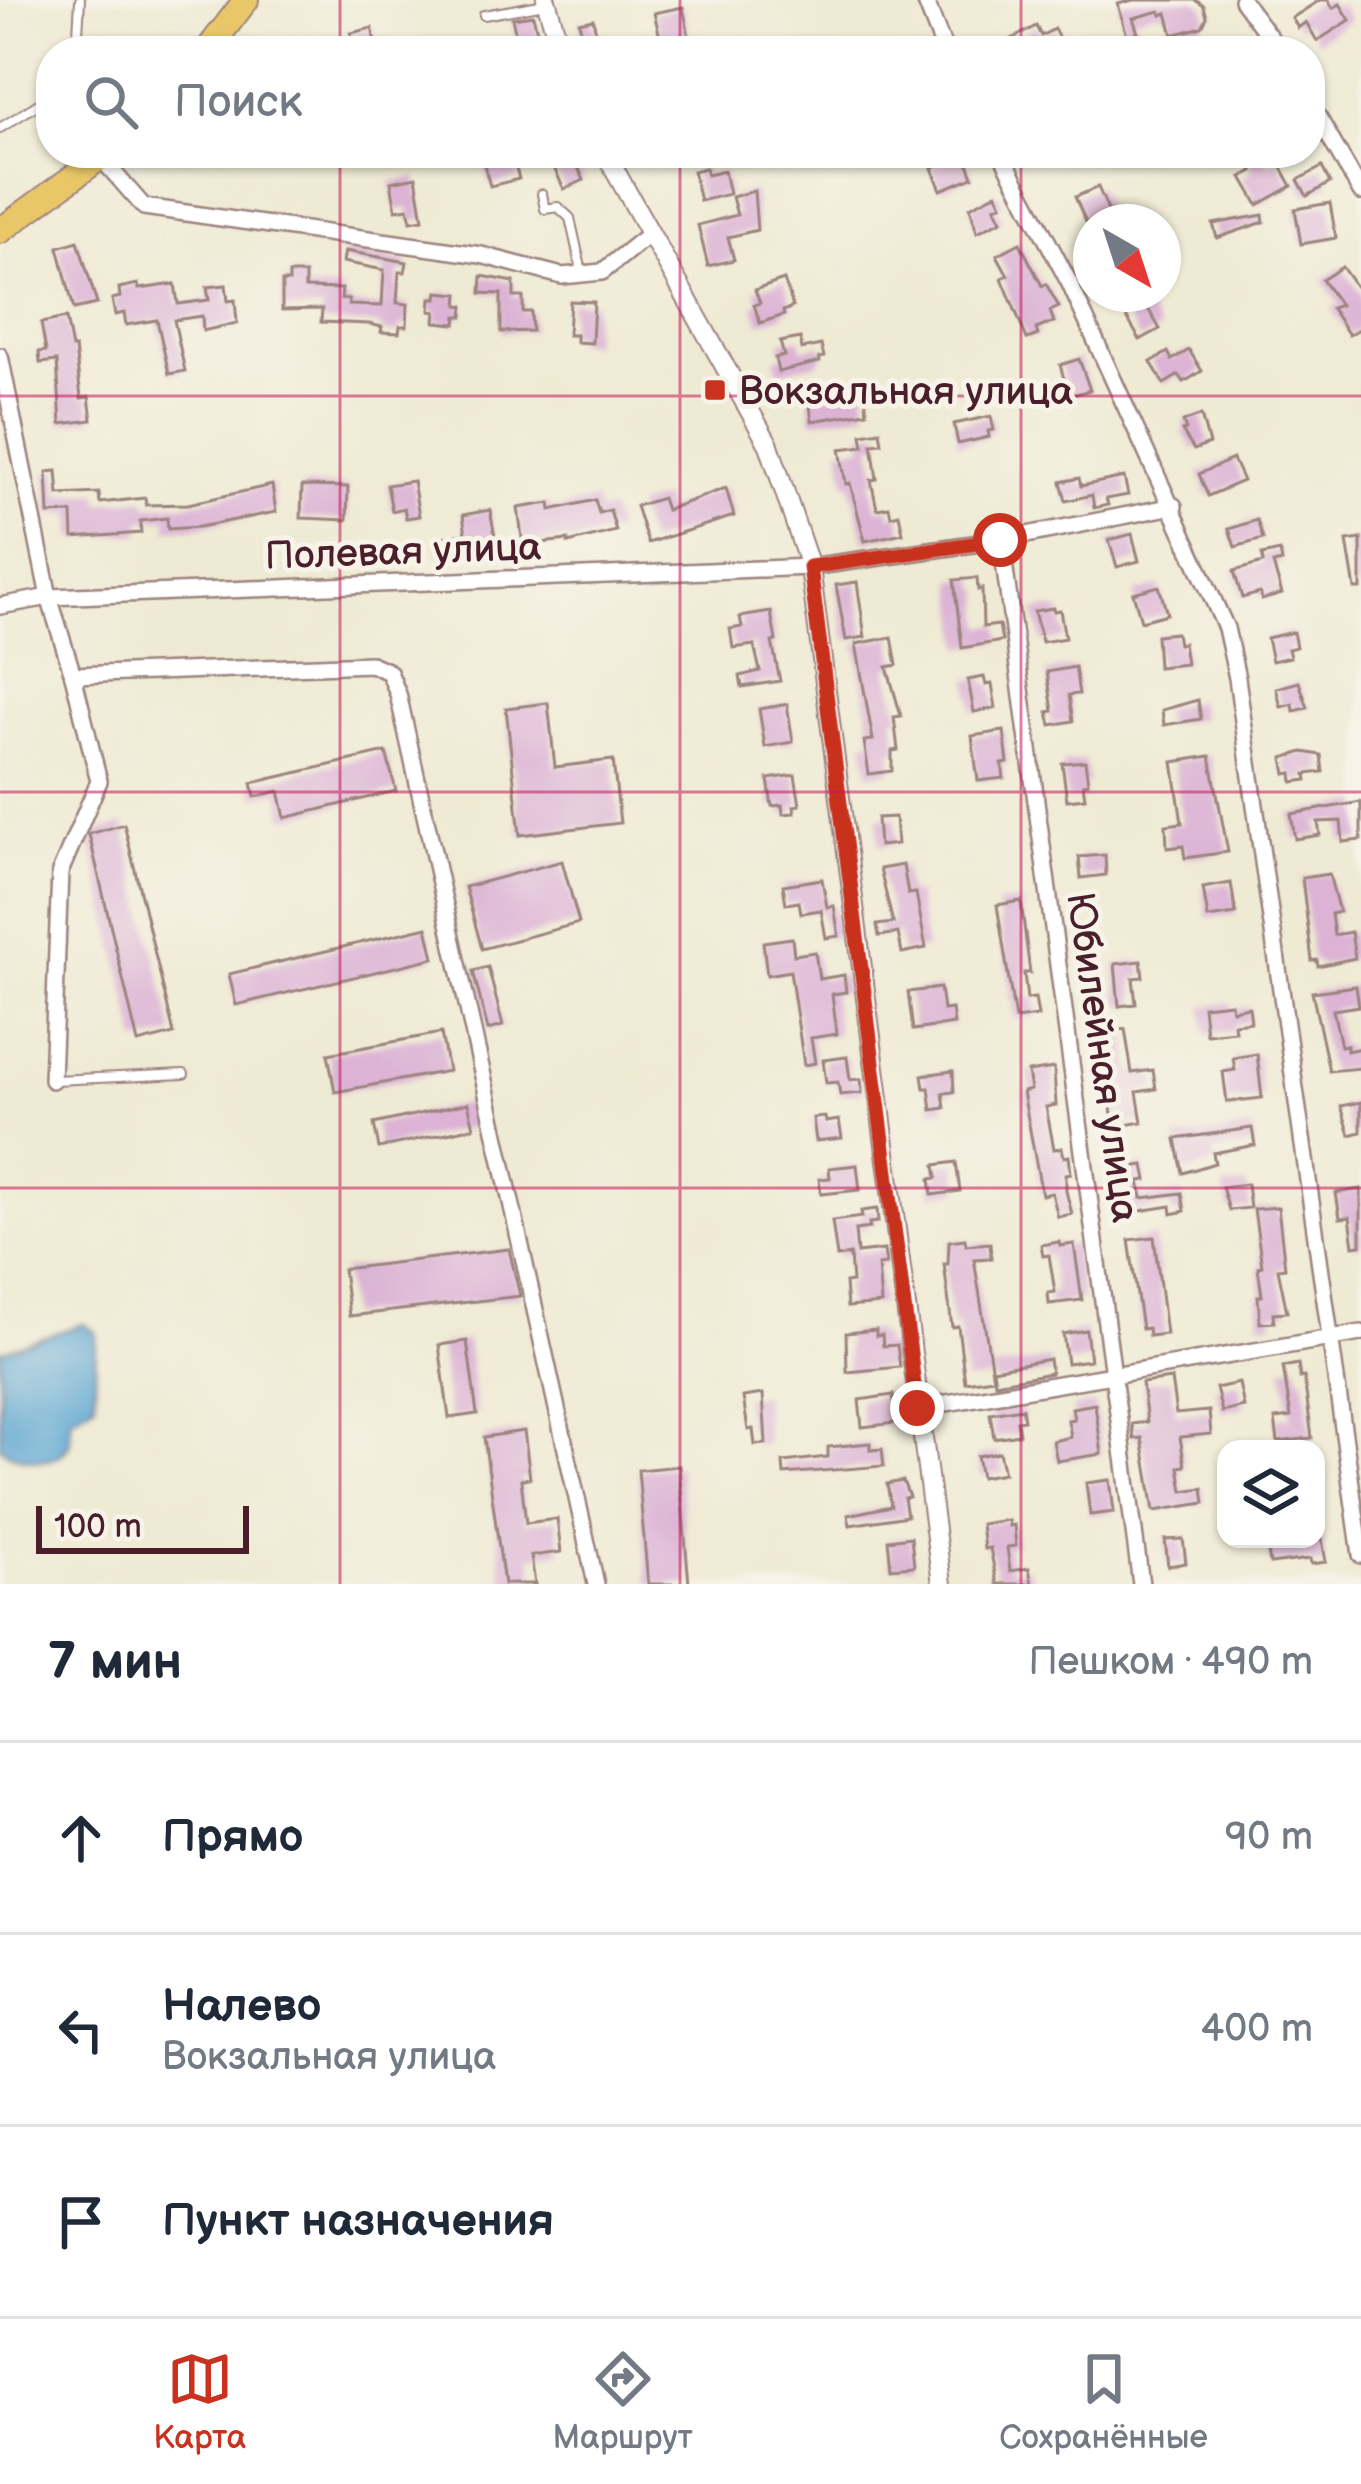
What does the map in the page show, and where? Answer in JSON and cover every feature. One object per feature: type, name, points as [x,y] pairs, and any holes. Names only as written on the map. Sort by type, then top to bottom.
[{"type":"main road","points":[[218,36],[246,0]]},
{"type":"main road","points":[[0,231],[85,168]]},
{"type":"street","points":[[926,0],[939,36]]},
{"type":"street","points":[[1242,0],[1269,36]]},
{"type":"street","points":[[546,2],[556,36]]},
{"type":"street","points":[[1325,129],[1361,191]]},
{"type":"street","points":[[113,168],[144,207],[481,255],[562,276],[602,272],[648,235]]},
{"type":"street","points":[[613,168],[769,446],[810,567],[942,1584]]},
{"type":"street","points":[[1009,168],[1069,282],[1226,628],[1237,678],[1361,1555]]},
{"type":"street","points":[[0,356],[49,597],[100,782],[60,872],[52,1080]]},
{"type":"street","name":"Полевая улица","points":[[0,606],[49,597],[810,567],[1000,540],[1174,506]]},
{"type":"street","name":"Юбилейная улица","points":[[1000,540],[1141,1584]]},
{"type":"street","points":[[73,674],[371,664],[389,672],[596,1584]]},
{"type":"street","points":[[917,1408],[1361,1333]]},
{"type":"lane","points":[[78,36],[80,0]]},
{"type":"lane","points":[[484,15],[546,2]]},
{"type":"lane","points":[[0,128],[36,105]]},
{"type":"lane","points":[[542,194],[545,209],[558,207],[570,218],[583,274]]},
{"type":"lane","points":[[52,1080],[184,1074]]},
{"type":"water","points":[[83,1324],[96,1332],[95,1403],[70,1419],[70,1442],[60,1455],[34,1460],[7,1452],[0,1447],[0,1351]]},
{"type":"building","points":[[1195,0],[1204,6],[1207,17],[1202,27],[1173,35],[1167,13],[1160,11],[1133,18],[1138,33],[1127,36],[1118,4]]},
{"type":"building","points":[[1328,0],[1333,8],[1340,4],[1350,20],[1325,36],[1314,36],[1306,22],[1298,28],[1292,18]]},
{"type":"building","points":[[683,7],[689,36],[660,36],[654,13]]},
{"type":"building","points":[[533,15],[538,36],[516,36],[512,18]]},
{"type":"building","points":[[593,19],[597,36],[582,36],[579,22]]},
{"type":"building","points":[[1036,26],[1041,36],[1017,36]]},
{"type":"building","points":[[372,28],[374,36],[352,36]]},
{"type":"building","points":[[485,168],[516,168],[519,179],[490,186]]},
{"type":"building","points":[[554,168],[578,168],[584,180],[564,189]]},
{"type":"building","points":[[705,168],[707,175],[724,171],[729,194],[700,201],[693,171]]},
{"type":"building","points":[[932,168],[970,168],[973,177],[941,190]]},
{"type":"building","points":[[1282,168],[1292,186],[1258,205],[1242,177]]},
{"type":"building","points":[[1322,168],[1330,183],[1307,196],[1298,180]]},
{"type":"building","points":[[416,177],[423,219],[411,221],[408,208],[396,210],[391,182]]},
{"type":"building","points":[[1098,187],[1105,204],[1078,204],[1075,197]]},
{"type":"building","points":[[754,191],[757,230],[728,237],[734,260],[708,266],[698,225],[737,215],[732,197]]},
{"type":"building","points":[[997,193],[1002,204],[995,207],[1002,220],[977,232],[970,207]]},
{"type":"building","points":[[1330,203],[1336,238],[1301,244],[1295,209]]},
{"type":"building","points":[[1263,215],[1264,222],[1217,238],[1213,224]]},
{"type":"building","points":[[78,241],[97,304],[74,309],[58,247]]},
{"type":"building","points":[[1020,243],[1059,307],[1050,311],[1054,322],[1036,329],[1038,335],[1027,339],[1002,278],[1008,275],[997,255]]},
{"type":"building","points":[[345,251],[407,262],[405,272],[399,272],[397,303],[408,304],[407,326],[400,326],[399,333],[381,332],[382,327],[369,324],[321,322],[322,309],[282,310],[282,282],[289,282],[289,274],[305,274],[305,288],[342,289],[341,299],[349,299],[349,305],[382,306],[384,270],[343,262]]},
{"type":"building","points":[[1342,267],[1361,294],[1361,328],[1349,335],[1331,308],[1340,305],[1322,280]]},
{"type":"building","points":[[482,276],[514,282],[514,297],[523,297],[523,312],[531,312],[532,331],[501,332],[501,294],[481,293]]},
{"type":"building","points":[[784,280],[793,307],[760,323],[755,290]]},
{"type":"building","points":[[138,284],[139,289],[175,284],[178,304],[209,300],[207,287],[226,285],[228,301],[235,300],[237,323],[203,331],[202,316],[174,320],[185,371],[169,374],[157,320],[126,325],[124,313],[115,315],[112,299],[120,297],[119,288]]},
{"type":"building","points":[[438,292],[459,294],[463,316],[457,316],[456,324],[435,322],[431,298],[437,298]]},
{"type":"building","points":[[570,301],[594,302],[592,343],[576,342],[576,335],[568,335]]},
{"type":"building","points":[[1124,312],[1150,312],[1160,329],[1140,340]]},
{"type":"building","points":[[66,318],[81,398],[89,397],[92,420],[61,424],[57,361],[40,363],[39,352],[46,351],[41,323]]},
{"type":"building","points":[[800,338],[802,349],[821,345],[824,357],[778,372],[775,358],[784,356],[780,342]]},
{"type":"building","points":[[1189,350],[1202,371],[1184,382],[1179,375],[1164,384],[1151,362],[1168,352],[1172,360]]},
{"type":"building","points":[[1079,359],[1090,390],[1069,396],[1060,365]]},
{"type":"building","points":[[822,388],[823,395],[864,389],[867,412],[812,421],[808,390]]},
{"type":"building","points":[[1201,415],[1209,444],[1194,450],[1182,431],[1186,430],[1183,422]]},
{"type":"building","points":[[991,416],[994,430],[988,431],[989,437],[958,444],[954,424]]},
{"type":"building","points":[[880,431],[882,443],[872,444],[877,479],[871,480],[877,509],[889,507],[891,516],[899,514],[903,533],[865,541],[840,449],[864,446],[862,434]]},
{"type":"building","points":[[1233,459],[1243,481],[1208,496],[1199,474]]},
{"type":"building","points":[[57,471],[59,495],[99,493],[100,503],[145,498],[146,505],[188,504],[272,485],[276,512],[199,527],[168,529],[167,518],[140,521],[141,533],[73,538],[72,513],[49,514],[47,472]]},
{"type":"building","points":[[1124,477],[1128,495],[1106,499],[1108,505],[1094,508],[1092,495],[1066,501],[1061,482],[1079,478],[1081,486]]},
{"type":"building","points":[[413,481],[419,516],[406,518],[404,508],[392,511],[387,485]]},
{"type":"building","points":[[302,486],[348,487],[347,520],[301,518]]},
{"type":"building","points":[[726,488],[734,516],[648,543],[636,506],[662,498],[666,510]]},
{"type":"building","points":[[595,500],[599,513],[610,510],[616,531],[568,543],[523,545],[518,508],[550,503],[551,510]]},
{"type":"building","points":[[490,510],[497,547],[439,553],[437,538],[466,534],[463,515]]},
{"type":"building","points":[[1257,520],[1263,539],[1235,547],[1229,529]]},
{"type":"building","points":[[1132,534],[1139,561],[1117,567],[1109,540]]},
{"type":"building","points":[[1361,539],[1361,589],[1355,589],[1347,541]]},
{"type":"building","points":[[1280,551],[1282,562],[1273,564],[1282,594],[1262,600],[1260,593],[1242,598],[1234,571],[1263,563],[1262,555]]},
{"type":"building","points":[[977,578],[978,590],[982,589],[983,627],[999,625],[1002,641],[962,648],[954,580]]},
{"type":"building","points":[[857,582],[865,637],[846,640],[836,585]]},
{"type":"building","points":[[1159,586],[1167,614],[1141,621],[1133,593]]},
{"type":"building","points":[[1060,610],[1065,638],[1042,642],[1034,611]]},
{"type":"building","points":[[771,612],[780,681],[742,687],[740,676],[760,671],[754,645],[733,648],[730,629],[742,627],[740,617]]},
{"type":"building","points":[[1293,632],[1296,647],[1288,649],[1290,657],[1272,661],[1267,638]]},
{"type":"building","points":[[1176,633],[1186,664],[1158,667],[1156,635]]},
{"type":"building","points":[[892,637],[897,665],[887,667],[901,716],[894,717],[898,750],[892,751],[892,771],[869,774],[864,741],[873,740],[856,644]]},
{"type":"building","points":[[1075,667],[1079,694],[1069,695],[1073,721],[1051,725],[1047,672]]},
{"type":"building","points":[[984,677],[986,685],[992,684],[996,708],[974,712],[968,680]]},
{"type":"building","points":[[1299,682],[1308,708],[1281,707],[1276,688]]},
{"type":"building","points":[[1198,700],[1201,719],[1164,725],[1162,710]]},
{"type":"building","points":[[548,703],[555,767],[613,760],[620,823],[520,835],[506,708]]},
{"type":"building","points":[[787,704],[793,742],[765,747],[759,709]]},
{"type":"building","points":[[1004,731],[1008,763],[1002,764],[1004,778],[978,781],[972,736]]},
{"type":"building","points":[[386,752],[396,791],[285,818],[279,791],[255,797],[252,783]]},
{"type":"building","points":[[1303,752],[1321,755],[1323,772],[1293,782],[1283,758]]},
{"type":"building","points":[[1210,756],[1228,852],[1185,858],[1183,846],[1167,848],[1166,825],[1182,823],[1173,762]]},
{"type":"building","points":[[1085,761],[1085,798],[1067,800],[1062,763]]},
{"type":"building","points":[[795,775],[800,805],[794,806],[795,813],[783,814],[782,805],[772,806],[768,779]]},
{"type":"building","points":[[1361,802],[1361,840],[1343,842],[1341,821],[1318,822],[1320,835],[1295,839],[1291,814]]},
{"type":"building","points":[[895,817],[897,844],[879,846],[877,818]]},
{"type":"building","points":[[124,824],[174,1034],[138,1043],[89,834]]},
{"type":"building","points":[[1105,855],[1106,875],[1081,878],[1079,857]]},
{"type":"building","points":[[562,861],[579,923],[482,949],[465,887]]},
{"type":"building","points":[[903,865],[908,894],[916,893],[926,948],[902,953],[898,933],[879,936],[877,925],[893,923],[880,869]]},
{"type":"building","points":[[1329,874],[1339,912],[1331,914],[1334,935],[1351,932],[1355,958],[1318,966],[1317,960],[1312,961],[1302,878]]},
{"type":"building","points":[[822,879],[827,907],[834,906],[839,936],[826,938],[821,910],[801,913],[799,902],[786,904],[783,885]]},
{"type":"building","points":[[1231,883],[1236,914],[1208,918],[1203,888]]},
{"type":"building","points":[[1021,901],[1030,973],[1024,973],[1027,999],[1035,998],[1038,1016],[1015,1019],[997,905]]},
{"type":"building","points":[[427,927],[434,958],[236,1005],[229,974]]},
{"type":"building","points":[[792,938],[794,955],[815,952],[819,979],[844,975],[846,992],[832,994],[837,1034],[811,1038],[815,1063],[804,1065],[790,971],[767,975],[763,942]]},
{"type":"building","points":[[1141,961],[1143,977],[1133,978],[1136,1004],[1119,1006],[1115,964]]},
{"type":"building","points":[[488,967],[503,1026],[488,1030],[473,971]]},
{"type":"building","points":[[1356,986],[1359,1006],[1333,1010],[1341,1046],[1347,1045],[1347,1051],[1361,1048],[1361,1068],[1329,1071],[1312,992]]},
{"type":"building","points":[[940,988],[943,1010],[952,1009],[954,1024],[913,1030],[908,992]]},
{"type":"building","points":[[1231,1003],[1232,1010],[1249,1007],[1251,1022],[1234,1024],[1235,1031],[1206,1034],[1203,1006]]},
{"type":"building","points":[[1125,1029],[1132,1073],[1153,1070],[1156,1089],[1137,1092],[1142,1122],[1114,1127],[1100,1034]]},
{"type":"building","points":[[441,1033],[448,1071],[335,1092],[328,1054]]},
{"type":"building","points":[[1257,1054],[1262,1098],[1227,1102],[1223,1072],[1235,1070],[1233,1058]]},
{"type":"building","points":[[847,1057],[850,1080],[861,1079],[862,1093],[840,1095],[838,1082],[826,1083],[823,1060]]},
{"type":"building","points":[[1054,1068],[1056,1105],[1046,1107],[1054,1149],[1062,1148],[1064,1157],[1069,1156],[1071,1173],[1066,1174],[1066,1191],[1072,1214],[1058,1217],[1052,1193],[1042,1195],[1023,1092],[1031,1090],[1028,1072]]},
{"type":"building","points":[[953,1071],[954,1092],[943,1093],[945,1108],[932,1110],[922,1075]]},
{"type":"building","points":[[1361,1102],[1361,1132],[1350,1135],[1341,1106]]},
{"type":"building","points":[[468,1103],[474,1127],[379,1148],[374,1124]]},
{"type":"building","points":[[825,1117],[826,1122],[839,1120],[842,1138],[816,1141],[813,1118]]},
{"type":"building","points":[[1252,1128],[1255,1145],[1213,1153],[1215,1163],[1183,1173],[1176,1139]]},
{"type":"building","points":[[956,1162],[960,1191],[932,1195],[935,1165]]},
{"type":"building","points":[[857,1165],[860,1190],[821,1194],[819,1179],[830,1178],[829,1168]]},
{"type":"building","points":[[1144,1165],[1147,1180],[1139,1181],[1142,1198],[1182,1193],[1185,1211],[1172,1214],[1171,1206],[1127,1213],[1123,1168]]},
{"type":"building","points":[[1247,1184],[1250,1208],[1229,1210],[1222,1187]]},
{"type":"building","points":[[1361,1189],[1361,1245],[1354,1246],[1350,1217],[1340,1218],[1336,1193]]},
{"type":"building","points":[[1278,1207],[1285,1268],[1278,1269],[1287,1312],[1273,1313],[1274,1322],[1260,1323],[1258,1267],[1262,1266],[1254,1209]]},
{"type":"building","points":[[877,1209],[878,1222],[855,1230],[857,1253],[884,1250],[886,1264],[878,1265],[881,1304],[847,1307],[850,1255],[837,1257],[832,1221],[862,1217],[861,1211]]},
{"type":"building","points":[[1154,1237],[1166,1334],[1149,1336],[1148,1328],[1142,1329],[1129,1240]]},
{"type":"building","points":[[965,1239],[966,1245],[990,1243],[991,1258],[974,1259],[993,1378],[965,1382],[944,1264],[948,1264],[949,1241]]},
{"type":"building","points":[[1059,1242],[1060,1246],[1074,1244],[1082,1300],[1049,1304],[1048,1293],[1055,1292],[1049,1255],[1043,1256],[1041,1245]]},
{"type":"building","points":[[509,1249],[520,1296],[349,1316],[343,1269]]},
{"type":"building","points":[[876,1330],[883,1346],[897,1345],[900,1367],[847,1372],[846,1333]]},
{"type":"building","points":[[1086,1330],[1090,1360],[1067,1363],[1063,1334]]},
{"type":"building","points":[[467,1341],[477,1414],[449,1418],[439,1345]]},
{"type":"building","points":[[1049,1359],[1051,1373],[995,1383],[993,1369]]},
{"type":"building","points":[[1298,1364],[1300,1378],[1304,1377],[1312,1438],[1278,1440],[1275,1419],[1291,1417],[1283,1367]]},
{"type":"building","points":[[1171,1379],[1176,1414],[1209,1411],[1211,1434],[1180,1437],[1183,1491],[1203,1488],[1205,1503],[1154,1511],[1142,1438],[1134,1439],[1132,1424],[1147,1422],[1142,1383]]},
{"type":"building","points":[[1239,1383],[1244,1407],[1222,1412],[1216,1388]]},
{"type":"building","points":[[763,1394],[766,1444],[755,1445],[743,1397]]},
{"type":"building","points":[[893,1395],[896,1423],[862,1427],[859,1400]]},
{"type":"building","points":[[1095,1404],[1102,1454],[1057,1461],[1053,1441],[1071,1437],[1072,1408]]},
{"type":"building","points":[[1022,1408],[1019,1434],[994,1438],[990,1413]]},
{"type":"building","points":[[524,1431],[530,1478],[521,1479],[526,1523],[557,1519],[561,1552],[531,1556],[535,1584],[504,1584],[484,1437]]},
{"type":"building","points":[[870,1443],[870,1450],[882,1449],[884,1466],[784,1474],[783,1462],[828,1457],[828,1447]]},
{"type":"building","points":[[999,1452],[1004,1473],[981,1477],[977,1456]]},
{"type":"building","points":[[679,1466],[689,1584],[648,1584],[638,1470]]},
{"type":"building","points":[[1110,1480],[1114,1512],[1090,1515],[1086,1483]]},
{"type":"building","points":[[903,1481],[909,1497],[904,1498],[907,1516],[850,1525],[848,1515],[891,1506],[887,1484]]},
{"type":"building","points":[[1008,1520],[1009,1526],[1014,1525],[1016,1546],[1007,1547],[1010,1571],[1029,1568],[1032,1584],[997,1584],[981,1524]]},
{"type":"building","points":[[911,1537],[914,1566],[891,1568],[888,1540]]},
{"type":"building","points":[[1183,1539],[1186,1563],[1168,1566],[1165,1540]]},
{"type":"building","points":[[1268,1548],[1324,1548],[1326,1562],[1311,1564],[1310,1559],[1270,1564]]},
{"type":"place","name":"Вокзальная улица","points":[[715,390]]},
{"type":"route","points":[[917,1408],[810,567],[1000,540]]}]
